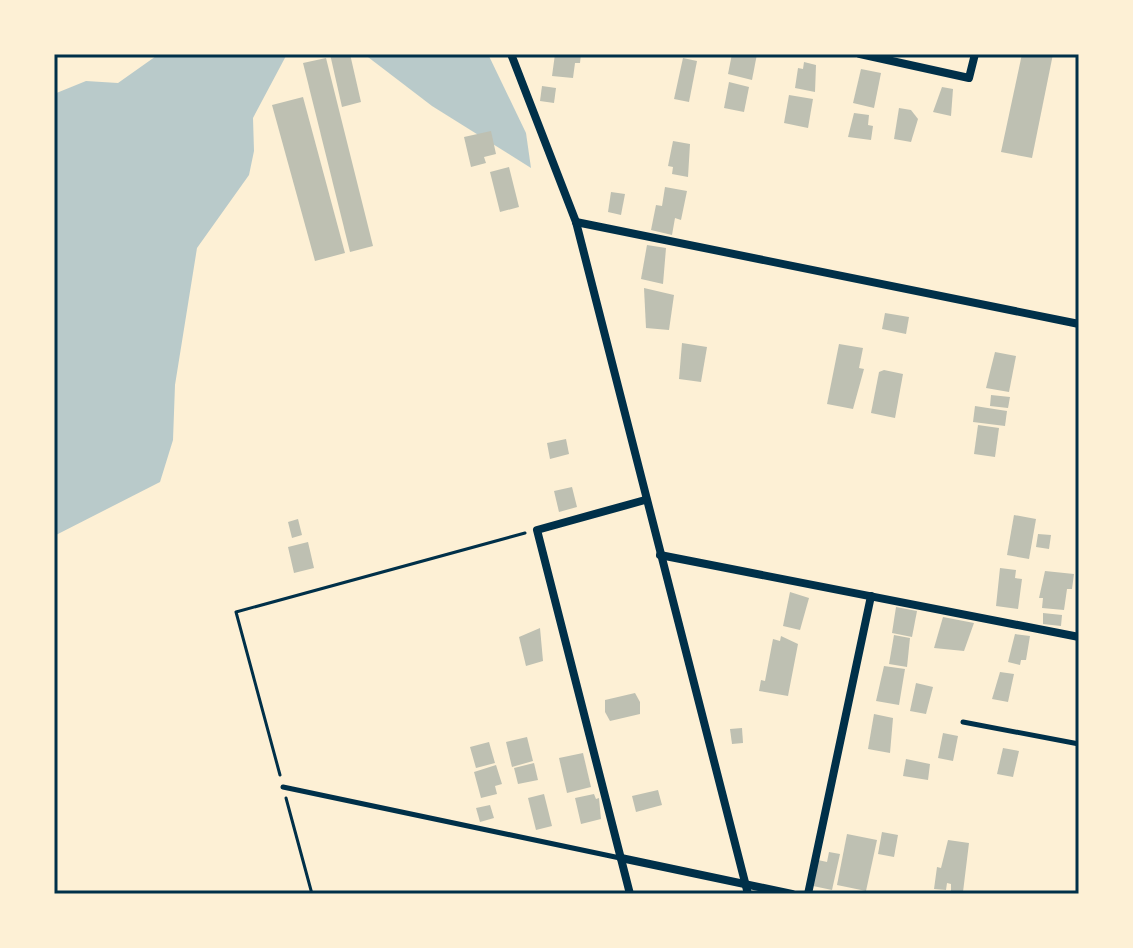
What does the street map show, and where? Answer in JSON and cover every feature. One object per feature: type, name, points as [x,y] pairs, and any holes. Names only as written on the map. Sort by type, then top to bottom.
[{"type":"street","points":[[511,54],[576,222],[748,894]]},
{"type":"street","points":[[860,54],[969,78],[975,54]]},
{"type":"street","points":[[576,222],[1079,324]]},
{"type":"street","points":[[630,894],[537,530],[645,500]]},
{"type":"street","points":[[660,555],[1079,637]]},
{"type":"street","points":[[808,894],[871,596]]},
{"type":"street","points":[[621,858],[792,894]]},
{"type":"lane","points":[[963,722],[1079,744]]},
{"type":"lane","points":[[283,787],[621,858]]},
{"type":"path","points":[[312,894],[236,612],[537,530]]},
{"type":"shaded area","points":[[159,54],[287,54],[253,118],[254,151],[249,175],[197,248],[175,385],[173,440],[160,482],[54,536],[54,94],[86,81],[118,83]]},
{"type":"shaded area","points":[[364,54],[488,54],[526,133],[531,168],[432,106]]},
{"type":"building","points":[[330,54],[350,54],[361,102],[342,107]]},
{"type":"building","points":[[555,54],[581,54],[580,63],[575,63],[573,78],[552,76]]},
{"type":"building","points":[[732,54],[757,54],[752,80],[728,74]]},
{"type":"building","points":[[1022,54],[1053,54],[1032,158],[1001,152]]},
{"type":"building","points":[[326,58],[373,246],[350,252],[303,63]]},
{"type":"building","points":[[683,58],[697,61],[689,102],[674,99]]},
{"type":"building","points":[[804,62],[816,65],[815,92],[795,88],[798,68],[803,69]]},
{"type":"building","points":[[861,69],[881,73],[874,108],[853,103]]},
{"type":"building","points":[[729,82],[749,87],[744,112],[724,108]]},
{"type":"building","points":[[542,86],[556,88],[554,103],[540,101]]},
{"type":"building","points":[[942,87],[953,89],[951,116],[933,112]]},
{"type":"building","points":[[789,95],[813,99],[808,128],[784,123]]},
{"type":"building","points":[[303,97],[345,253],[315,261],[272,105]]},
{"type":"building","points":[[899,108],[911,110],[918,119],[911,142],[894,139]]},
{"type":"building","points":[[854,113],[869,115],[868,125],[873,126],[871,140],[848,137]]},
{"type":"building","points":[[491,131],[496,154],[484,157],[486,163],[471,167],[464,137]]},
{"type":"building","points":[[673,141],[690,144],[688,177],[672,174],[673,167],[668,166]]},
{"type":"building","points":[[509,167],[519,207],[500,212],[490,172]]},
{"type":"building","points":[[665,187],[687,191],[681,220],[675,218],[672,235],[651,230],[656,205],[662,206]]},
{"type":"building","points":[[611,192],[625,194],[621,215],[608,212]]},
{"type":"building","points":[[647,245],[666,248],[663,284],[641,279]]},
{"type":"building","points":[[644,288],[674,295],[669,330],[646,328]]},
{"type":"building","points":[[885,313],[909,317],[906,334],[882,329]]},
{"type":"building","points":[[682,343],[707,347],[701,382],[679,379]]},
{"type":"building","points":[[839,344],[863,348],[859,368],[864,369],[853,409],[827,404]]},
{"type":"building","points":[[995,352],[1016,356],[1009,392],[986,388]]},
{"type":"building","points":[[884,370],[903,374],[895,418],[871,413],[879,372]]},
{"type":"building","points":[[991,395],[1010,397],[1008,408],[990,406]]},
{"type":"building","points":[[975,406],[1007,411],[1005,426],[973,422]]},
{"type":"building","points":[[978,425],[999,428],[995,457],[974,454]]},
{"type":"building","points":[[566,439],[569,454],[550,459],[547,443]]},
{"type":"building","points":[[572,487],[577,507],[559,512],[554,491]]},
{"type":"building","points":[[1014,515],[1036,519],[1029,559],[1007,555]]},
{"type":"building","points":[[298,519],[302,535],[292,538],[288,522]]},
{"type":"building","points":[[1038,534],[1051,535],[1049,549],[1036,547]]},
{"type":"building","points":[[308,542],[314,568],[294,573],[288,547]]},
{"type":"building","points":[[1000,568],[1016,570],[1015,578],[1022,579],[1018,609],[996,606]]},
{"type":"building","points":[[1045,571],[1074,574],[1072,589],[1067,589],[1064,610],[1042,608],[1043,598],[1039,598]]},
{"type":"building","points":[[790,592],[809,598],[800,630],[783,626]]},
{"type":"building","points":[[896,607],[917,611],[912,637],[892,633]]},
{"type":"building","points":[[1043,613],[1062,615],[1061,626],[1043,624]]},
{"type":"building","points":[[943,617],[974,623],[964,651],[934,648]]},
{"type":"building","points":[[540,628],[543,661],[526,666],[519,637]]},
{"type":"building","points":[[1015,634],[1030,636],[1026,660],[1021,660],[1020,665],[1008,662]]},
{"type":"building","points":[[894,635],[910,638],[907,667],[889,664]]},
{"type":"building","points":[[781,636],[798,644],[788,696],[759,691],[761,680],[765,681],[773,639],[780,641]]},
{"type":"building","points":[[884,666],[905,669],[899,705],[876,701]]},
{"type":"building","points":[[1000,672],[1014,674],[1008,702],[992,699]]},
{"type":"building","points":[[916,683],[933,687],[926,714],[910,711]]},
{"type":"building","points":[[635,693],[640,702],[640,714],[610,721],[605,712],[605,700]]},
{"type":"building","points":[[874,714],[893,718],[890,753],[868,749]]},
{"type":"building","points":[[742,728],[743,743],[732,744],[730,729]]},
{"type":"building","points":[[943,733],[958,736],[953,761],[938,758]]},
{"type":"building","points":[[527,737],[533,761],[512,767],[506,742]]},
{"type":"building","points":[[489,742],[495,763],[476,768],[470,747]]},
{"type":"building","points":[[1003,748],[1019,751],[1013,777],[997,774]]},
{"type":"building","points":[[583,753],[591,787],[567,793],[559,758]]},
{"type":"building","points":[[906,759],[930,764],[928,780],[903,776]]},
{"type":"building","points":[[534,763],[538,780],[518,784],[514,768]]},
{"type":"building","points":[[496,765],[502,784],[495,786],[497,794],[481,798],[474,772]]},
{"type":"building","points":[[658,790],[662,805],[636,812],[632,796]]},
{"type":"building","points":[[544,794],[552,826],[536,830],[528,798]]},
{"type":"building","points":[[594,794],[596,799],[599,798],[601,819],[581,824],[575,798]]},
{"type":"building","points":[[490,805],[494,818],[480,822],[476,808]]},
{"type":"building","points":[[882,832],[898,835],[894,857],[878,854]]},
{"type":"building","points":[[847,834],[877,840],[866,891],[837,885]]},
{"type":"building","points":[[948,840],[969,843],[963,892],[951,891],[951,884],[947,883],[946,890],[934,889],[937,867],[941,868]]},
{"type":"building","points":[[829,852],[840,854],[832,890],[813,886],[818,860],[827,862]]}]
